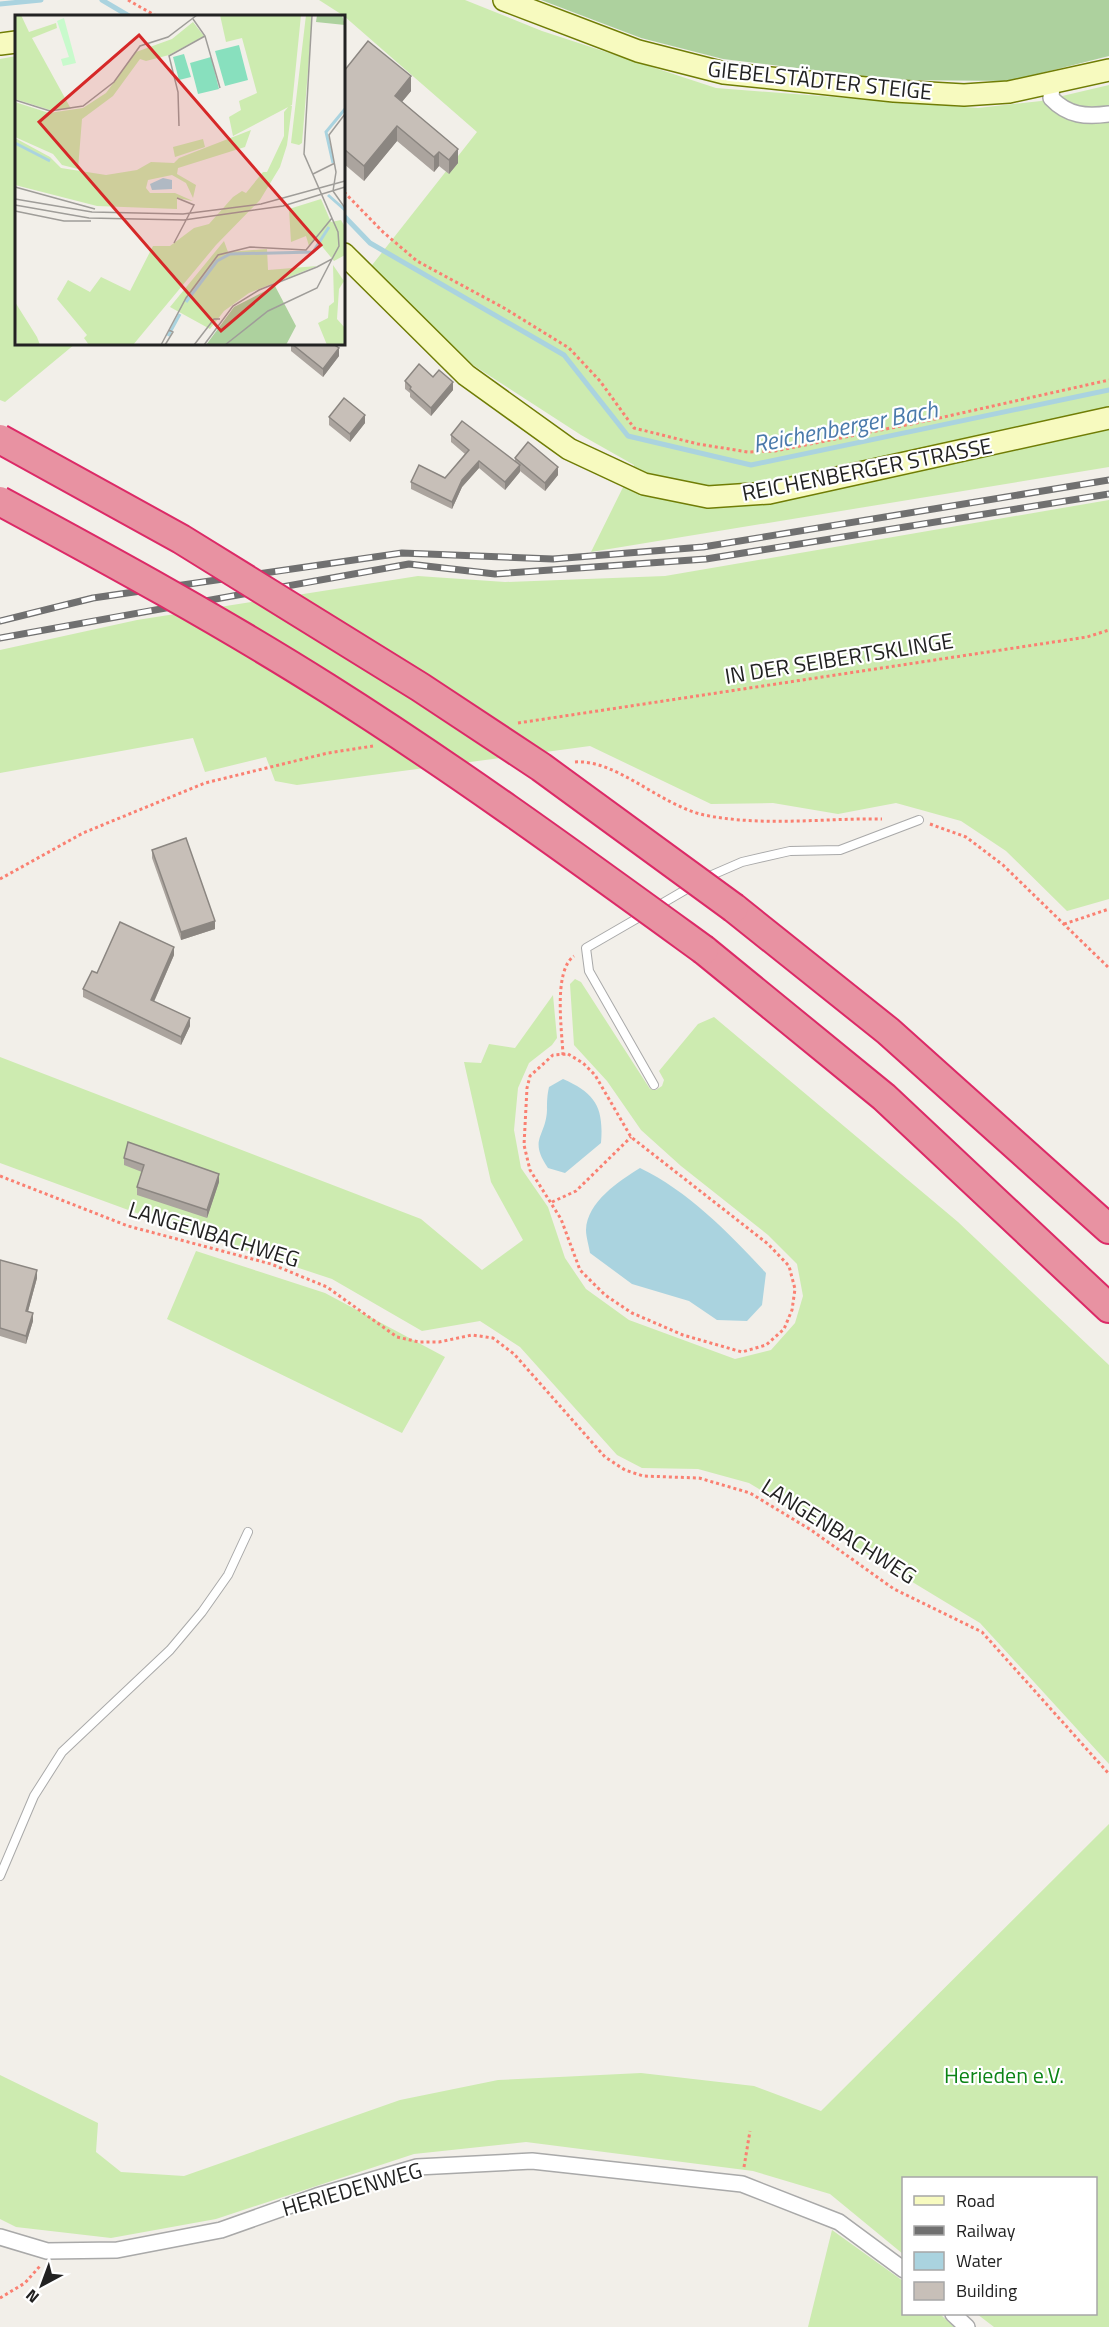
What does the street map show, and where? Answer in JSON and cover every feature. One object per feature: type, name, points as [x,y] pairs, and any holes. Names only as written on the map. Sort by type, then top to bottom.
[{"type":"highway","points":[[0,439],[181,539],[420,687],[541,767],[734,909],[888,1031],[1109,1229]]},
{"type":"highway","points":[[0,501],[154,584],[328,688],[510,809],[704,950],[884,1097],[1109,1308]]},
{"type":"main road","name":"GIEBELSTÄDTER STEIGE","points":[[504,0],[638,51],[724,73],[894,91],[964,95],[1009,93],[1109,70]]},
{"type":"main road","points":[[0,44],[15,42]]},
{"type":"main road","name":"REICHENBERGER STRASSE","points":[[345,256],[466,375],[569,449],[644,484],[708,497],[769,493],[1109,418]]},
{"type":"street","points":[[1052,84],[1051,98],[1059,106],[1087,116],[1109,114]]},
{"type":"street","name":"HERIEDENWEG","points":[[0,2237],[47,2251],[117,2250],[221,2230],[317,2196],[417,2167],[532,2161],[742,2184],[839,2222],[902,2269]]},
{"type":"street","points":[[955,2315],[967,2327]]},
{"type":"lane","points":[[654,1085],[589,971],[586,948],[710,876],[742,862],[790,851],[840,849],[918,820]]},
{"type":"lane","points":[[0,1875],[34,1796],[62,1752],[170,1650],[196,1620],[228,1575],[248,1532]]},
{"type":"path","points":[[128,0],[154,15]]},
{"type":"path","points":[[345,193],[383,232],[417,261],[504,308],[569,348],[600,381],[634,428],[698,444],[748,452],[775,451],[926,422],[1109,380]]},
{"type":"path","name":"IN DER SEIBERTSKLINGE","points":[[573,714],[1087,637],[1109,630]]},
{"type":"path","points":[[0,879],[82,833],[205,783],[296,761]]},
{"type":"path","points":[[571,763],[582,762],[614,770],[675,806],[705,815],[807,823],[883,819]]},
{"type":"path","points":[[918,820],[966,837],[1003,865],[1109,968]]},
{"type":"path","points":[[1064,924],[1109,909]]},
{"type":"path","points":[[563,1055],[561,982],[569,960],[586,948]]},
{"type":"path","points":[[554,1055],[563,1055],[583,1063],[596,1074],[631,1137],[768,1244],[789,1266],[795,1289],[792,1310],[784,1329],[766,1345],[742,1352],[683,1335],[632,1314],[605,1295],[580,1270],[552,1202],[530,1170],[524,1145],[526,1088],[530,1076],[554,1055]]},
{"type":"path","points":[[552,1202],[576,1191],[631,1137]]},
{"type":"path","name":"LANGENBACHWEG","points":[[0,1176],[128,1226],[271,1264],[327,1287],[397,1337],[419,1342],[439,1342],[472,1335],[493,1338],[514,1354],[604,1457],[625,1470],[644,1476],[699,1478],[750,1493],[811,1530],[894,1589],[982,1632],[1109,1774]]},
{"type":"path","points":[[742,2184],[750,2131]]},
{"type":"path","points":[[0,2298],[25,2283],[38,2270],[47,2251]]},
{"type":"green space","points":[[319,0],[465,0],[542,31],[716,88],[978,108],[1041,101],[1109,85],[1109,467],[591,552],[634,465],[581,435],[473,365],[369,269],[477,132],[342,15]]},
{"type":"green space","points":[[541,0],[1109,0],[1109,56],[1010,81],[896,80],[723,59],[641,38]]},
{"type":"green space","points":[[15,56],[15,345],[74,345],[5,402],[0,400],[0,59]]},
{"type":"green space","points":[[1109,500],[1109,899],[1067,911],[1006,851],[961,821],[896,803],[838,814],[773,803],[711,804],[590,746],[297,785],[275,781],[266,757],[205,772],[193,738],[0,773],[0,650],[137,620],[418,576],[505,582],[665,576]]},
{"type":"green space","points":[[575,979],[581,982],[650,1089],[656,1090],[662,1086],[664,1080],[659,1071],[698,1024],[714,1017],[958,1222],[1109,1365],[1109,1764],[980,1623],[749,1483],[698,1469],[642,1468],[617,1455],[520,1347],[480,1321],[422,1331],[332,1279],[172,1226],[0,1163],[0,1057],[421,1219],[482,1270],[523,1240],[491,1182],[464,1062],[481,1063],[489,1044],[515,1048],[553,995],[557,1038],[552,1045],[529,1063],[518,1088],[514,1130],[521,1168],[548,1207],[565,1258],[586,1289],[629,1320],[735,1359],[771,1350],[795,1323],[803,1296],[797,1264],[768,1235],[681,1166],[641,1130],[607,1081],[574,1045],[570,984]]},
{"type":"green space","points":[[196,1251],[325,1293],[445,1357],[402,1433],[167,1319]]},
{"type":"green space","name":"Herieden e.V.","points":[[1109,1824],[1109,2327],[994,2327],[978,2315],[1097,2315],[1097,2177],[902,2177],[902,2253],[830,2194],[753,2171],[526,2142],[414,2154],[216,2219],[111,2238],[16,2227],[0,2219],[0,2075],[98,2123],[96,2152],[121,2172],[184,2176],[400,2100],[498,2080],[641,2073],[754,2086],[821,2111]]},
{"type":"green space","points":[[832,2230],[902,2280],[902,2315],[941,2315],[954,2327],[808,2327]]},
{"type":"water","points":[[563,1079],[590,1096],[599,1111],[602,1130],[601,1143],[565,1173],[548,1168],[539,1150],[546,1119],[549,1087]]},
{"type":"water","points":[[640,1168],[675,1189],[708,1214],[766,1273],[762,1305],[747,1321],[717,1320],[689,1301],[632,1284],[590,1253],[586,1230],[592,1210],[606,1193]]},
{"type":"building","points":[[368,41],[411,76],[395,96],[458,149],[449,160],[439,152],[434,157],[397,126],[364,166],[345,150],[345,70]]},
{"type":"building","points":[[293,345],[334,345],[339,348],[323,369]]},
{"type":"building","points":[[419,364],[433,377],[439,370],[453,382],[431,408],[410,389],[411,387],[405,381]]},
{"type":"building","points":[[344,398],[365,415],[350,434],[329,417]]},
{"type":"building","points":[[462,421],[520,465],[505,482],[479,461],[462,480],[452,502],[411,482],[419,465],[445,478],[469,450],[451,435]]},
{"type":"building","points":[[528,442],[558,467],[545,483],[515,458]]},
{"type":"building","points":[[186,838],[215,921],[181,932],[152,850]]},
{"type":"building","points":[[120,922],[174,947],[151,1000],[190,1018],[181,1037],[83,989],[92,971],[97,973]]},
{"type":"building","points":[[128,1142],[219,1174],[207,1210],[137,1187],[144,1165],[124,1158]]},
{"type":"building","points":[[0,1260],[37,1270],[26,1311],[33,1313],[26,1336],[0,1328]]},
{"type":"waterway","name":"Reichenberger Bach","points":[[0,4],[41,0]]},
{"type":"waterway","name":"Reichenberger Bach","points":[[102,0],[127,15]]},
{"type":"waterway","name":"Reichenberger Bach","points":[[345,217],[370,243],[564,355],[628,436],[751,465],[1109,390]]},
{"type":"railway","points":[[0,621],[93,598],[402,553],[553,559],[703,547],[1109,480]]},
{"type":"railway","points":[[0,638],[409,564],[495,574],[706,559],[1109,494]]}]
